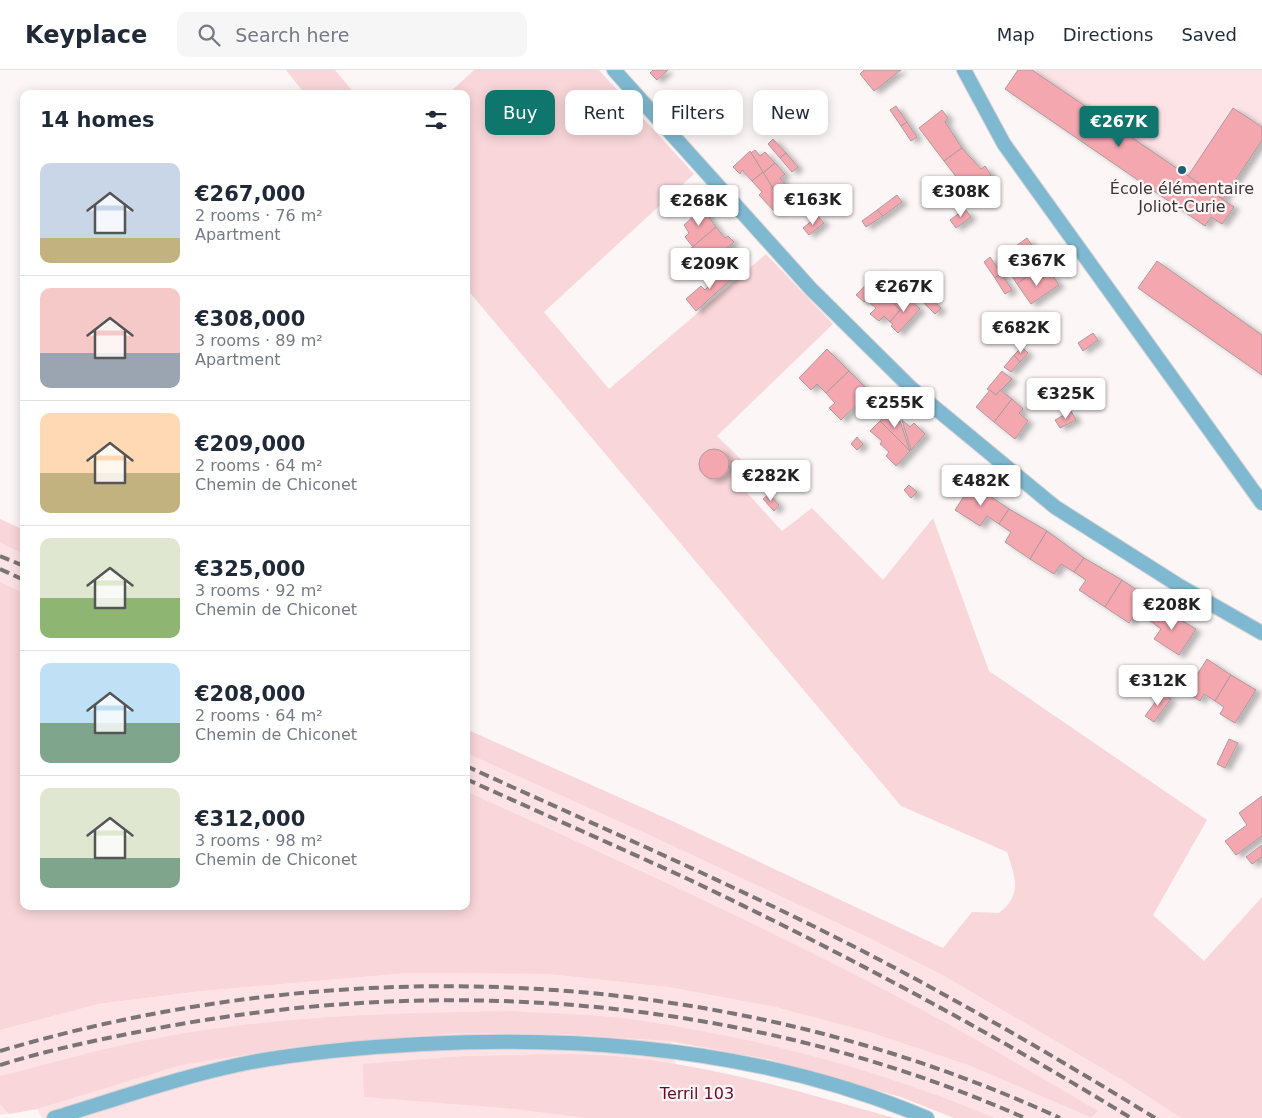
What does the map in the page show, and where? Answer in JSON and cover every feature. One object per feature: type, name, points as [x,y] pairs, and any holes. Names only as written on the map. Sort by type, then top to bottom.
[{"type":"street","points":[[614,70],[811,289],[911,388],[1055,507],[1178,584],[1262,633]]},
{"type":"street","points":[[964,70],[1004,144],[1262,503]]},
{"type":"street","points":[[54,1118],[196,1075],[252,1062],[322,1052],[460,1042],[615,1045],[694,1055],[767,1068],[830,1084],[902,1107],[927,1118]]},
{"type":"shaded area","name":"École élémentaire Joliot-Curie","points":[[1018,70],[1262,70],[1262,140],[1223,199],[1234,207],[1222,224],[1211,217],[1205,226],[1005,89]]},
{"type":"shaded area","points":[[0,543],[20,552],[20,591],[0,582]]},
{"type":"shaded area","points":[[470,755],[649,835],[865,936],[944,976],[1127,1083],[1181,1118],[1093,1118],[1098,1111],[809,952],[638,869],[470,793]]},
{"type":"shaded area","points":[[409,973],[547,974],[668,987],[775,1007],[869,1032],[968,1065],[1092,1118],[954,1118],[901,1097],[772,1060],[671,1042],[676,1065],[667,1118],[42,1118],[37,1109],[0,1115],[0,1030],[99,1004],[203,991]]},
{"type":"green space","points":[[286,70],[335,70],[352,90],[302,90]]},
{"type":"green space","points":[[474,70],[599,70],[617,90],[565,90],[565,135],[643,135],[643,118],[653,129],[653,135],[658,135],[694,174],[544,312],[609,389],[766,254],[833,324],[717,436],[752,470],[739,484],[782,531],[812,508],[883,580],[933,518],[989,671],[1207,820],[1153,915],[1204,961],[1262,897],[1262,1118],[1181,1118],[1127,1083],[944,976],[865,936],[649,835],[470,755],[470,731],[670,820],[943,948],[972,912],[999,913],[1007,906],[1014,892],[1014,877],[1007,852],[901,806],[470,293],[470,90],[452,90]]},
{"type":"green space","points":[[0,519],[20,528],[20,552],[0,543]]},
{"type":"green space","points":[[0,582],[20,591],[20,910],[470,910],[470,793],[763,929],[879,987],[958,1029],[1098,1111],[1092,1118],[968,1065],[869,1032],[775,1007],[668,987],[547,974],[409,973],[203,991],[99,1004],[0,1030]]},
{"type":"green space","points":[[513,1011],[622,1018],[729,1036],[774,1046],[864,1071],[908,1085],[995,1118],[954,1118],[901,1097],[772,1060],[671,1041],[566,1034],[455,1033],[293,1047],[181,1065],[37,1109],[9,1114],[0,1104],[0,1076],[147,1040],[238,1026],[329,1017]]},
{"type":"green space","name":"Terril 103","points":[[575,1054],[612,1056],[684,1065],[754,1080],[894,1118],[586,1118],[515,1109],[364,1097],[363,1064],[464,1056]]},
{"type":"building","points":[[653,70],[668,70],[657,80],[650,73]]},
{"type":"building","points":[[864,70],[901,70],[874,91],[860,74]]},
{"type":"building","points":[[1018,70],[1032,70],[1234,207],[1222,224],[1211,217],[1205,226],[1005,89]]},
{"type":"building","points":[[896,106],[907,122],[901,126],[890,110]]},
{"type":"building","points":[[1233,108],[1262,127],[1262,140],[1223,199],[1188,176]]},
{"type":"building","points":[[942,110],[948,118],[945,122],[962,148],[944,161],[919,128]]},
{"type":"building","points":[[907,122],[917,137],[911,141],[901,126]]},
{"type":"building","points":[[773,139],[786,153],[780,158],[768,144]]},
{"type":"building","points":[[962,148],[981,169],[985,166],[991,175],[968,192],[944,161]]},
{"type":"building","points":[[755,150],[760,156],[765,152],[775,163],[763,173],[751,153]]},
{"type":"building","points":[[750,151],[763,172],[752,181],[742,170],[740,174],[733,167]]},
{"type":"building","points":[[786,153],[798,167],[792,172],[780,158]]},
{"type":"building","points":[[775,163],[785,174],[780,178],[785,184],[776,193],[763,173]]},
{"type":"building","points":[[763,172],[783,205],[775,212],[759,195],[762,192],[752,181]]},
{"type":"building","points":[[897,195],[902,202],[883,216],[877,210]]},
{"type":"building","points":[[703,208],[716,227],[693,247],[685,237],[689,233],[684,225]]},
{"type":"building","points":[[965,209],[971,217],[956,228],[950,220]]},
{"type":"building","points":[[877,210],[883,216],[866,227],[862,221]]},
{"type":"building","points":[[818,216],[824,223],[809,235],[803,228]]},
{"type":"building","points":[[716,227],[725,238],[728,236],[734,242],[703,270],[700,265],[688,275],[676,261]]},
{"type":"building","points":[[1027,238],[1034,248],[1030,250],[1033,253],[1020,262],[1024,268],[1012,276],[999,258]]},
{"type":"building","points":[[1033,253],[1037,259],[1043,255],[1049,263],[1043,268],[1048,274],[1035,284],[1029,275],[1017,284],[1012,276],[1024,268],[1020,262]]},
{"type":"building","points":[[990,257],[1001,273],[995,278],[984,262]]},
{"type":"building","points":[[1157,261],[1262,335],[1262,375],[1138,288]]},
{"type":"building","points":[[730,266],[737,274],[696,311],[686,299],[701,286],[705,290]]},
{"type":"building","points":[[879,271],[896,287],[886,298],[880,292],[870,303],[866,300],[864,302],[856,295]]},
{"type":"building","points":[[1001,273],[1012,290],[1005,294],[995,278]]},
{"type":"building","points":[[1048,274],[1050,277],[1053,276],[1059,285],[1031,304],[1017,284],[1029,275],[1035,284]]},
{"type":"building","points":[[912,281],[925,294],[920,299],[906,286]]},
{"type":"building","points":[[896,287],[903,294],[894,304],[900,310],[890,322],[884,316],[879,321],[870,314],[876,308],[870,303],[880,292],[886,298]]},
{"type":"building","points":[[903,294],[920,309],[898,333],[891,326],[893,324],[890,322],[900,310],[894,304]]},
{"type":"building","points":[[925,294],[941,308],[935,314],[920,299]]},
{"type":"building","points":[[1093,333],[1098,340],[1083,351],[1078,343]]},
{"type":"building","points":[[1022,347],[1028,353],[1020,362],[1014,355]]},
{"type":"building","points":[[827,349],[849,371],[826,393],[817,384],[811,390],[799,378]]},
{"type":"building","points":[[1014,355],[1020,362],[1011,372],[1004,367]]},
{"type":"building","points":[[849,371],[870,392],[841,420],[829,408],[835,403],[826,393]]},
{"type":"building","points":[[1002,371],[1012,379],[996,395],[987,389]]},
{"type":"building","points":[[990,390],[996,395],[1000,390],[1012,399],[994,422],[976,407]]},
{"type":"building","points":[[1012,399],[1023,409],[1019,413],[1028,421],[1015,439],[994,422]]},
{"type":"building","points":[[1071,411],[1076,420],[1060,428],[1055,420]]},
{"type":"building","points":[[887,413],[898,423],[900,421],[910,451],[880,421]]},
{"type":"building","points":[[902,420],[910,427],[914,423],[925,434],[911,450]]},
{"type":"building","points":[[880,421],[910,451],[896,466],[886,456],[889,452],[880,444],[882,441],[870,431]]},
{"type":"building","points":[[857,437],[863,444],[857,450],[851,444]]},
{"type":"building","points":[[714,449],[720,450],[728,458],[728,470],[720,478],[714,479],[708,478],[700,470],[699,464],[700,458],[708,450]]},
{"type":"building","points":[[972,484],[1009,509],[999,524],[987,516],[980,526],[955,510]]},
{"type":"building","points":[[909,485],[917,492],[911,498],[904,490]]},
{"type":"building","points":[[769,494],[779,505],[774,511],[763,499]]},
{"type":"building","points":[[1009,509],[1047,531],[1030,559],[1005,542],[1011,532],[999,524]]},
{"type":"building","points":[[1047,531],[1084,558],[1074,572],[1061,564],[1054,574],[1030,559]]},
{"type":"building","points":[[1084,558],[1122,580],[1105,607],[1079,590],[1086,580],[1074,572]]},
{"type":"building","points":[[1122,580],[1157,606],[1149,620],[1136,612],[1129,623],[1105,607]]},
{"type":"building","points":[[1157,606],[1196,629],[1179,655],[1154,639],[1161,629],[1149,620]]},
{"type":"building","points":[[1207,659],[1231,675],[1215,701],[1204,694],[1200,701],[1186,692]]},
{"type":"building","points":[[1231,675],[1256,690],[1235,723],[1220,714],[1224,707],[1215,701]]},
{"type":"building","points":[[1162,693],[1171,699],[1154,722],[1145,716]]},
{"type":"building","points":[[1229,739],[1238,743],[1225,768],[1217,764]]},
{"type":"building","points":[[1262,796],[1262,836],[1236,855],[1225,841],[1247,825],[1239,813]]},
{"type":"building","points":[[1262,845],[1262,857],[1252,864],[1246,857]]},
{"type":"railway","points":[[0,556],[20,564]]},
{"type":"railway","points":[[0,569],[20,578]]},
{"type":"railway","points":[[470,768],[725,884],[878,959],[1018,1036],[1155,1118]]},
{"type":"railway","points":[[470,781],[690,880],[803,935],[969,1023],[1131,1118]]},
{"type":"railway","points":[[0,1051],[132,1018],[266,997],[401,987],[536,989],[671,1003],[804,1029],[934,1067],[1060,1118]]},
{"type":"railway","points":[[0,1065],[103,1039],[250,1013],[363,1003],[476,1000],[589,1006],[700,1021],[811,1044],[919,1077],[1025,1118]]},
{"type":"place","name":"École élémentaire Joliot-Curie","points":[[1182,170]]}]
